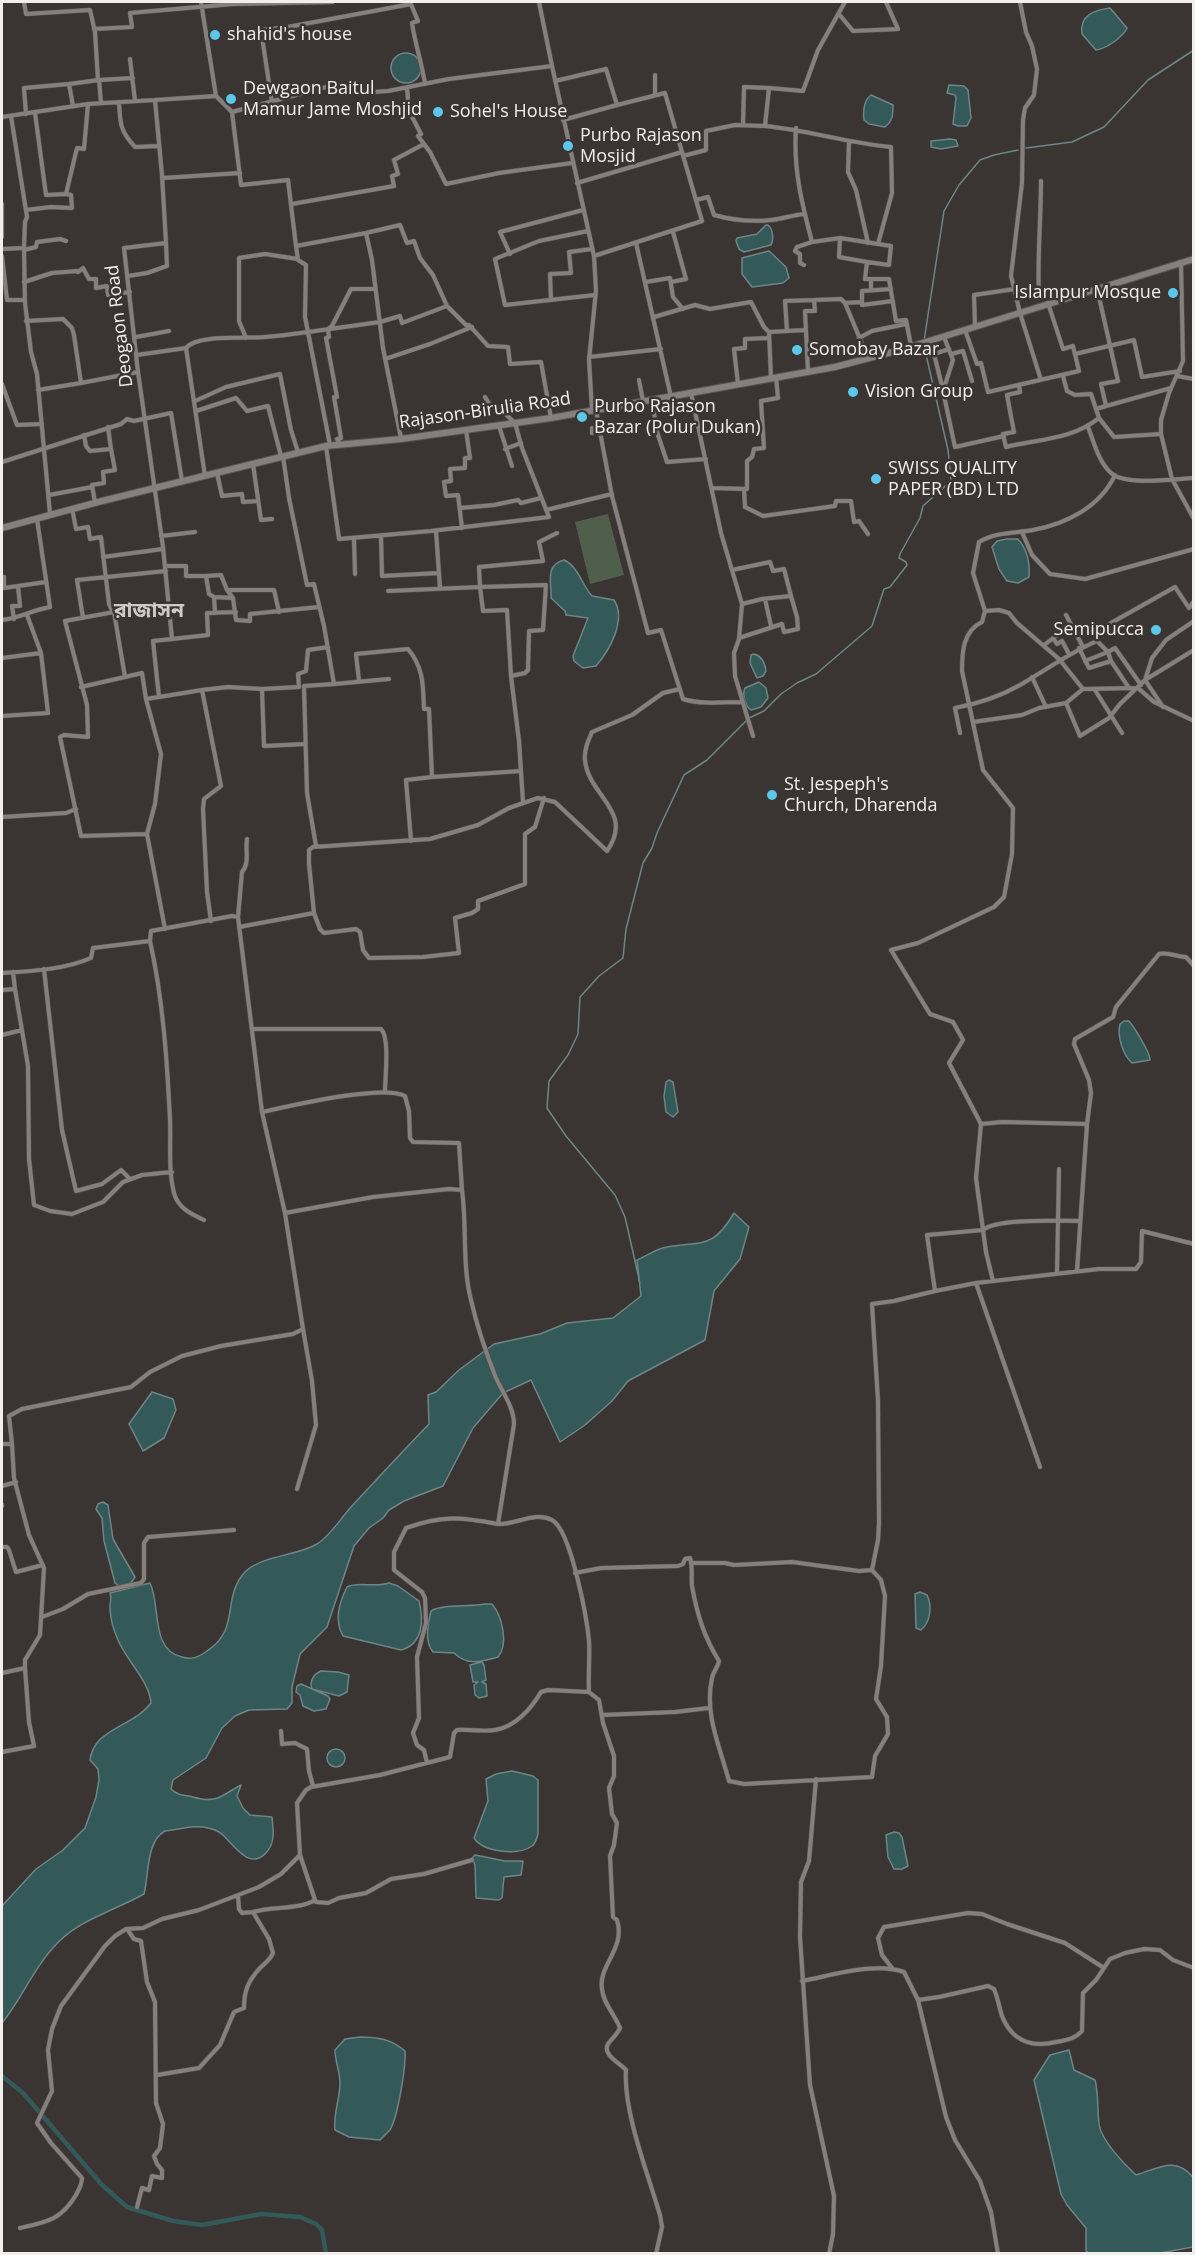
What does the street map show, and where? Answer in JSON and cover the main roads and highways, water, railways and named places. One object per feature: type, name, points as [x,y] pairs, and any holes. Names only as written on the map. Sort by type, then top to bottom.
[{"type":"water","points":[[1110,8],[1127,28],[1114,42],[1096,50],[1082,34],[1083,22],[1094,12]]},
{"type":"water","points":[[406,53],[417,57],[421,68],[417,79],[406,83],[395,79],[391,68],[395,57]]},
{"type":"water","points":[[949,85],[964,86],[968,90],[971,118],[967,126],[953,124],[956,98],[955,95],[947,93]]},
{"type":"water","points":[[871,95],[893,105],[891,120],[885,127],[869,124],[864,120],[865,103]]},
{"type":"water","points":[[956,140],[958,146],[941,149],[931,147],[931,141]]},
{"type":"water","points":[[766,225],[772,232],[771,245],[744,252],[739,249],[737,238],[757,234]]},
{"type":"water","points":[[769,251],[786,267],[789,278],[783,283],[752,287],[742,274],[742,258]]},
{"type":"water","points":[[1018,539],[1028,557],[1029,577],[1018,583],[1007,581],[999,569],[992,547],[997,541]]},
{"type":"water","points":[[564,560],[573,567],[592,596],[614,600],[617,608],[615,635],[596,666],[583,668],[574,661],[573,656],[588,618],[566,615],[565,611],[551,598],[551,571],[558,562]]},
{"type":"water","points":[[754,654],[763,660],[766,671],[763,676],[757,678],[750,663],[751,655]]},
{"type":"water","points":[[759,682],[766,688],[768,698],[761,707],[751,710],[746,703],[744,691],[745,688]]},
{"type":"water","points":[[1129,1021],[1135,1029],[1150,1060],[1132,1063],[1126,1055],[1119,1034],[1120,1024]]},
{"type":"water","points":[[669,1080],[673,1082],[678,1112],[673,1117],[666,1112],[664,1096],[666,1082]]},
{"type":"water","points":[[734,1213],[749,1227],[740,1259],[714,1291],[705,1340],[628,1381],[612,1401],[585,1425],[560,1442],[531,1380],[503,1393],[473,1428],[443,1486],[404,1501],[389,1510],[354,1546],[327,1627],[300,1654],[292,1687],[292,1703],[287,1709],[249,1710],[235,1716],[222,1728],[206,1758],[173,1780],[171,1789],[176,1793],[208,1800],[218,1798],[241,1785],[237,1796],[243,1808],[250,1815],[272,1817],[273,1840],[266,1853],[260,1858],[249,1858],[238,1851],[222,1835],[208,1828],[192,1827],[165,1831],[154,1842],[151,1850],[144,1894],[83,1924],[62,1939],[38,1967],[2,2023],[2,1906],[36,1869],[63,1850],[85,1828],[96,1797],[99,1780],[98,1769],[90,1760],[93,1749],[106,1734],[134,1718],[151,1703],[147,1687],[117,1636],[111,1615],[110,1593],[150,1583],[158,1626],[165,1646],[172,1653],[186,1658],[201,1655],[224,1633],[234,1592],[245,1572],[269,1559],[309,1548],[326,1536],[429,1424],[428,1395],[436,1392],[459,1370],[494,1344],[540,1334],[567,1323],[613,1318],[641,1296],[637,1260],[656,1250],[698,1243],[713,1238],[727,1225]]},
{"type":"water","points":[[152,1392],[173,1399],[176,1410],[164,1438],[143,1451],[129,1424]]},
{"type":"water","points":[[103,1502],[108,1505],[113,1539],[135,1577],[131,1583],[119,1586],[115,1583],[104,1541],[102,1518],[96,1509],[98,1504]]},
{"type":"water","points":[[389,1583],[398,1586],[419,1601],[421,1624],[414,1643],[401,1650],[343,1636],[338,1618],[347,1587]]},
{"type":"water","points":[[920,1592],[927,1595],[930,1608],[927,1623],[921,1630],[916,1628],[915,1594]]},
{"type":"water","points":[[492,1604],[496,1609],[503,1630],[503,1645],[498,1657],[474,1662],[464,1660],[454,1653],[433,1652],[428,1643],[431,1611],[441,1607]]},
{"type":"water","points":[[482,1662],[486,1680],[482,1682],[486,1684],[487,1696],[479,1698],[475,1695],[474,1685],[478,1682],[473,1682],[470,1665]]},
{"type":"water","points":[[321,1671],[349,1675],[347,1692],[339,1696],[312,1689],[313,1678]]},
{"type":"water","points":[[301,1684],[328,1696],[330,1699],[326,1709],[314,1711],[303,1706],[300,1695],[296,1692],[297,1686]]},
{"type":"water","points":[[336,1749],[342,1752],[345,1758],[342,1764],[336,1767],[330,1764],[327,1758],[330,1752]]},
{"type":"water","points":[[512,1771],[533,1776],[538,1780],[538,1834],[532,1846],[510,1852],[485,1847],[474,1838],[488,1801],[486,1779],[496,1774]]},
{"type":"water","points":[[899,1833],[902,1837],[908,1866],[902,1869],[894,1869],[888,1857],[886,1835]]},
{"type":"water","points":[[475,1855],[505,1861],[523,1861],[521,1875],[504,1877],[502,1898],[499,1900],[476,1898],[475,1865],[472,1858]]},
{"type":"water","points":[[360,2037],[384,2040],[405,2051],[403,2079],[396,2114],[390,2130],[380,2140],[349,2137],[335,2130],[340,2083],[335,2050],[345,2039]]},
{"type":"water","points":[[1069,2050],[1074,2070],[1095,2080],[1101,2130],[1108,2144],[1125,2165],[1136,2175],[1173,2165],[1180,2167],[1193,2177],[1193,2247],[1160,2253],[1090,2254],[1086,2251],[1086,2228],[1061,2194],[1034,2080],[1050,2055]]},
{"type":"waterway","points":[[1026,148],[1072,142],[1104,127],[1148,80],[1194,50]]},
{"type":"waterway","points":[[924,341],[944,211],[959,185],[980,160],[1018,150]]},
{"type":"waterway","points":[[640,1283],[625,1217],[615,1195],[566,1136],[547,1108],[549,1081],[568,1055],[578,1034],[580,997],[599,976],[623,958],[626,929],[643,863],[652,848],[684,775],[707,760],[749,718],[764,711],[781,694],[797,683],[816,674],[872,626],[884,589],[890,587],[907,565],[899,558],[900,554],[920,518],[923,506],[951,481],[948,450],[924,346]]},
{"type":"waterway","points":[[2,2076],[23,2093],[102,2185],[127,2207],[173,2221],[202,2225],[261,2214],[300,2217],[316,2224],[322,2230],[326,2254]]},
{"type":"place","name":"shahid's house","points":[[215,35]]},
{"type":"place","name":"Dewgaon Baitul Mamur Jame Moshjid","points":[[231,99]]},
{"type":"place","name":"Sohel's House","points":[[438,112]]},
{"type":"place","name":"Purbo Rajason Mosjid","points":[[568,146]]},
{"type":"place","name":"Islampur Mosque","points":[[1173,293]]},
{"type":"place","name":"Somobay Bazar","points":[[797,350]]},
{"type":"place","name":"Vision Group","points":[[853,392]]},
{"type":"place","name":"Purbo Rajason Bazar (Polur Dukan)","points":[[582,417]]},
{"type":"place","name":"SWISS QUALITY PAPER (BD) LTD","points":[[876,479]]},
{"type":"place","name":"Semipucca","points":[[1156,630]]},
{"type":"place","name":"St. Jespeph's Church, Dharenda","points":[[772,795]]},
{"type":"district","name":"রাজাসন","points":[[149,611]]}]
